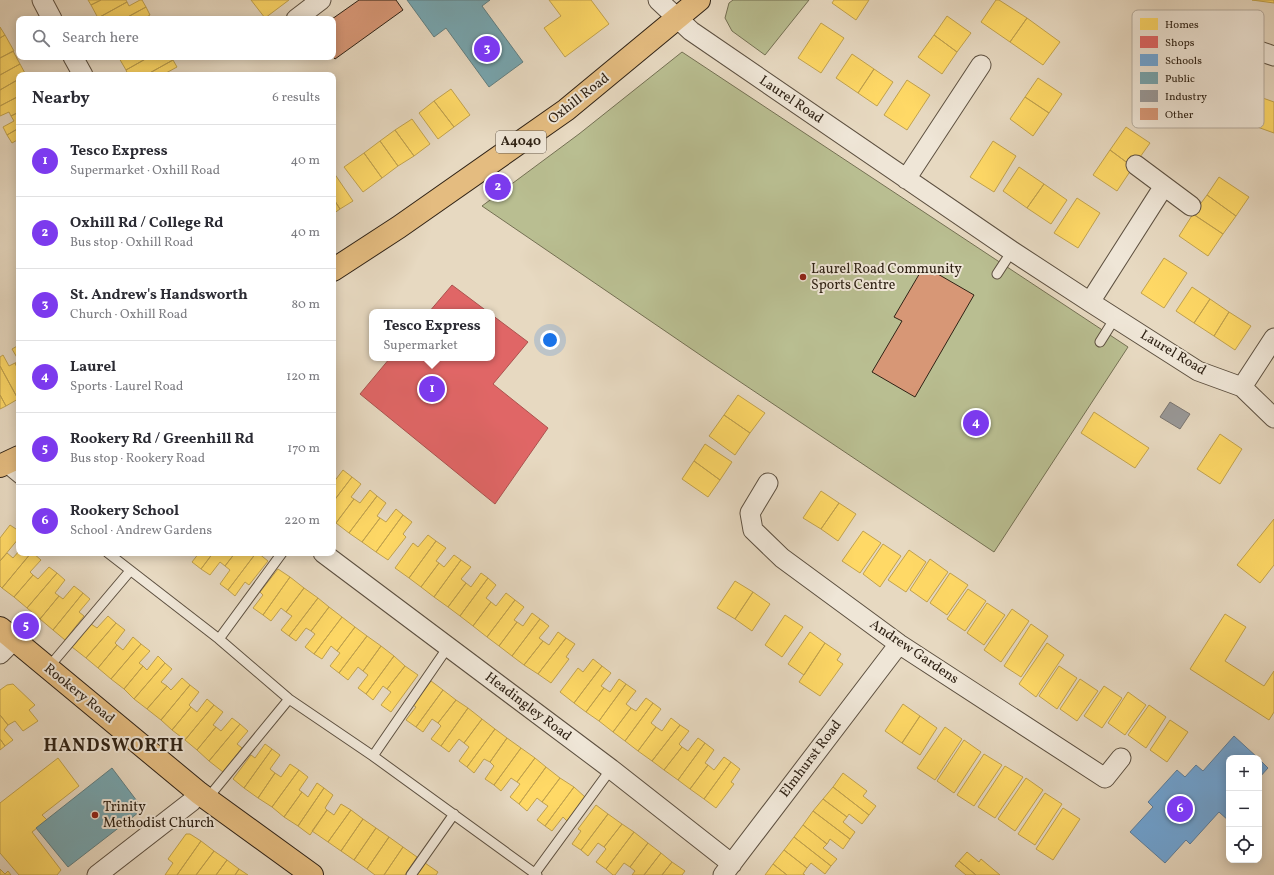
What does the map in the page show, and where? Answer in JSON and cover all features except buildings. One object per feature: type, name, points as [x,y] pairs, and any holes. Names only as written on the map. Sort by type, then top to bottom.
[{"type":"main road","name":"Oxhill Road","points":[[336,268],[399,227],[566,110],[678,19],[699,0]]},
{"type":"main road","name":"Rookery Road","points":[[5,641],[48,668],[203,796],[312,875]]},
{"type":"street","points":[[42,0],[50,16]]},
{"type":"street","points":[[300,16],[321,0]]},
{"type":"street","name":"Laurel Road","points":[[658,0],[691,31],[1012,251],[1198,371],[1242,387],[1274,418]]},
{"type":"street","points":[[1264,53],[1274,56]]},
{"type":"street","points":[[75,60],[81,72]]},
{"type":"street","points":[[906,179],[980,64]]},
{"type":"street","points":[[1136,165],[1191,206]]},
{"type":"street","points":[[1090,302],[1164,186]]},
{"type":"street","points":[[1242,387],[1274,338]]},
{"type":"street","name":"Andrew Gardens","points":[[768,482],[750,513],[753,530],[782,558],[899,644],[1105,778],[1121,758]]},
{"type":"street","name":"Headingley Road","points":[[327,556],[611,769],[728,869]]},
{"type":"street","name":"Elmhurst Road","points":[[728,869],[899,644]]},
{"type":"street","points":[[98,875],[191,802],[203,796]]},
{"type":"lane","points":[[997,274],[1012,251]]},
{"type":"lane","points":[[1100,342],[1115,318]]},
{"type":"lane","points":[[7,463],[16,475]]},
{"type":"lane","points":[[112,556],[219,639],[289,700],[373,756],[536,874],[611,769]]},
{"type":"lane","points":[[219,639],[280,556]]},
{"type":"lane","points":[[48,668],[130,571]]},
{"type":"lane","points":[[373,756],[448,647]]},
{"type":"lane","points":[[203,796],[289,700]]},
{"type":"lane","points":[[411,875],[454,814]]},
{"type":"green space","points":[[733,0],[809,0],[765,55],[732,31],[725,18],[729,3]]},
{"type":"green space","name":"Laurel Road Community Sports Centre","points":[[682,52],[1128,347],[994,552],[712,363],[482,206],[579,134]]},
{"type":"place","name":"St. Andrew's Handsworth","points":[[487,49]]},
{"type":"place","name":"Oxhill Rd / College Rd","points":[[498,187]]},
{"type":"place","name":"Laurel Road Community Sports Centre","points":[[803,277]]},
{"type":"place","name":"Tesco Express","points":[[432,389]]},
{"type":"place","name":"Laurel","points":[[976,423]]},
{"type":"place","name":"Rookery Rd / Greenhill Rd","points":[[26,626]]},
{"type":"place","name":"Rookery School","points":[[1180,809]]},
{"type":"place","name":"Trinity Methodist Church","points":[[95,815]]},
{"type":"district","name":"HANDSWORTH","points":[[114,746]]}]
